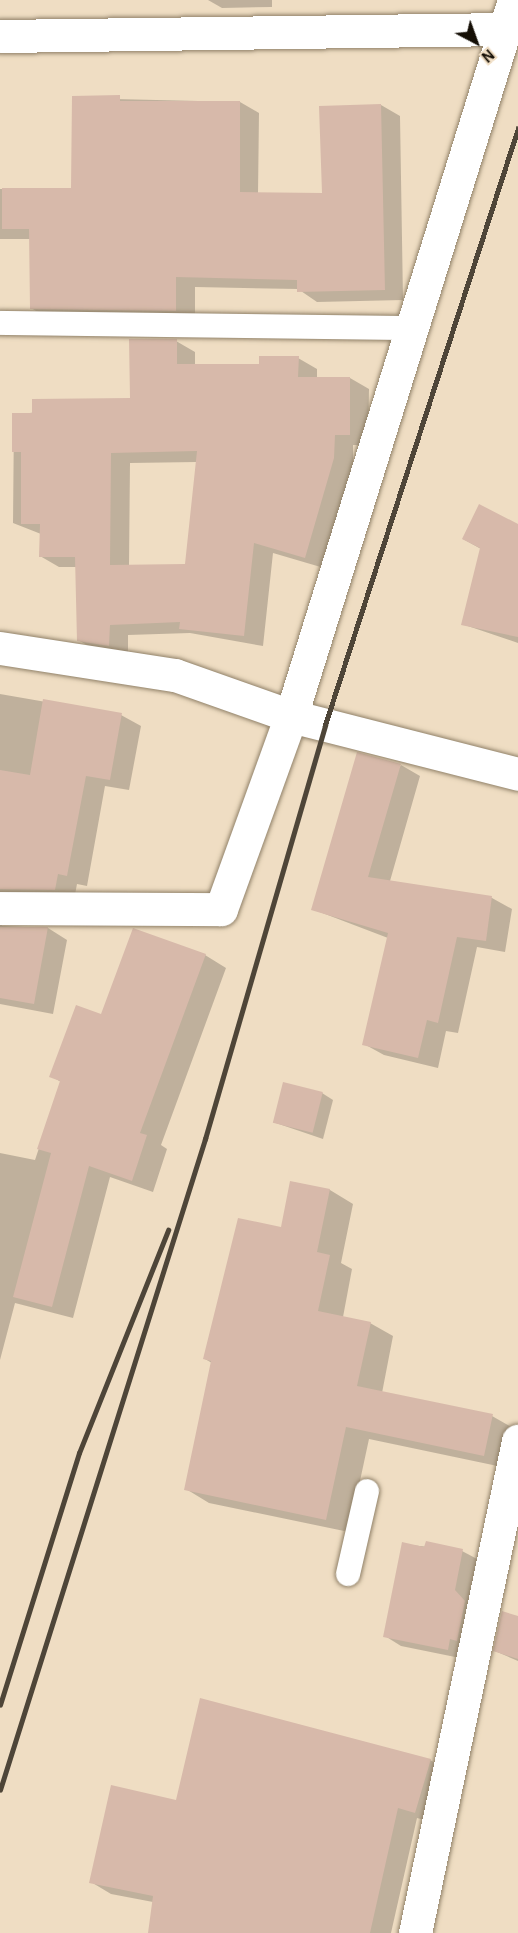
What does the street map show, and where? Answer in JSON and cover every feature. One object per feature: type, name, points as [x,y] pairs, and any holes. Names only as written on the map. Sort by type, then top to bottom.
[{"type":"street","points":[[0,36],[509,14],[291,716],[221,909],[0,908]]},
{"type":"street","points":[[0,648],[175,675],[291,716],[518,774]]},
{"type":"street","points":[[415,1933],[518,1441]]},
{"type":"lane","points":[[0,323],[411,328]]},
{"type":"lane","points":[[348,1574],[367,1491]]},
{"type":"building","points":[[120,95],[120,101],[240,101],[240,192],[322,193],[319,106],[381,104],[385,290],[297,292],[297,280],[176,277],[176,311],[30,309],[29,229],[2,229],[2,188],[71,188],[72,96]]},
{"type":"building","points":[[129,339],[177,339],[177,364],[259,364],[259,356],[299,356],[298,377],[350,377],[350,435],[335,435],[334,458],[305,558],[254,543],[244,636],[179,629],[180,622],[110,625],[109,646],[77,641],[75,557],[39,557],[40,524],[21,524],[21,452],[12,452],[12,413],[32,413],[32,399],[130,398]],"holes":[[[197,451],[185,564],[110,565],[111,453]]]},
{"type":"building","points":[[479,504],[518,524],[518,637],[461,625],[480,548],[462,539]]},
{"type":"building","points":[[43,699],[122,713],[110,780],[86,776],[67,876],[58,874],[55,890],[0,889],[0,770],[30,775]]},
{"type":"building","points":[[357,752],[401,764],[368,877],[492,896],[486,941],[457,937],[438,1023],[427,1020],[418,1058],[362,1045],[388,933],[311,910]]},
{"type":"building","points":[[0,927],[48,927],[34,1004],[0,998]]},
{"type":"building","points":[[133,928],[206,954],[140,1133],[147,1135],[132,1181],[89,1166],[52,1307],[13,1297],[51,1153],[37,1149],[60,1081],[49,1077],[76,1005],[101,1014]]},
{"type":"building","points":[[283,1082],[323,1092],[313,1133],[273,1123]]},
{"type":"building","points":[[290,1181],[330,1189],[317,1252],[330,1255],[318,1311],[371,1322],[357,1386],[493,1414],[484,1456],[346,1427],[326,1520],[184,1490],[211,1361],[203,1359],[238,1218],[281,1227]]},
{"type":"building","points":[[426,1541],[463,1549],[455,1590],[465,1601],[457,1641],[450,1639],[448,1650],[383,1637],[402,1542],[424,1547]]},
{"type":"building","points":[[502,1611],[518,1616],[518,1659],[493,1651]]},
{"type":"building","points":[[200,1698],[431,1759],[415,1813],[398,1808],[370,1933],[148,1933],[153,1896],[89,1883],[111,1785],[176,1800]]},
{"type":"railway","points":[[0,1790],[205,1139],[325,725],[518,128]]},
{"type":"railway","points":[[0,1705],[79,1453],[168,1230]]}]
